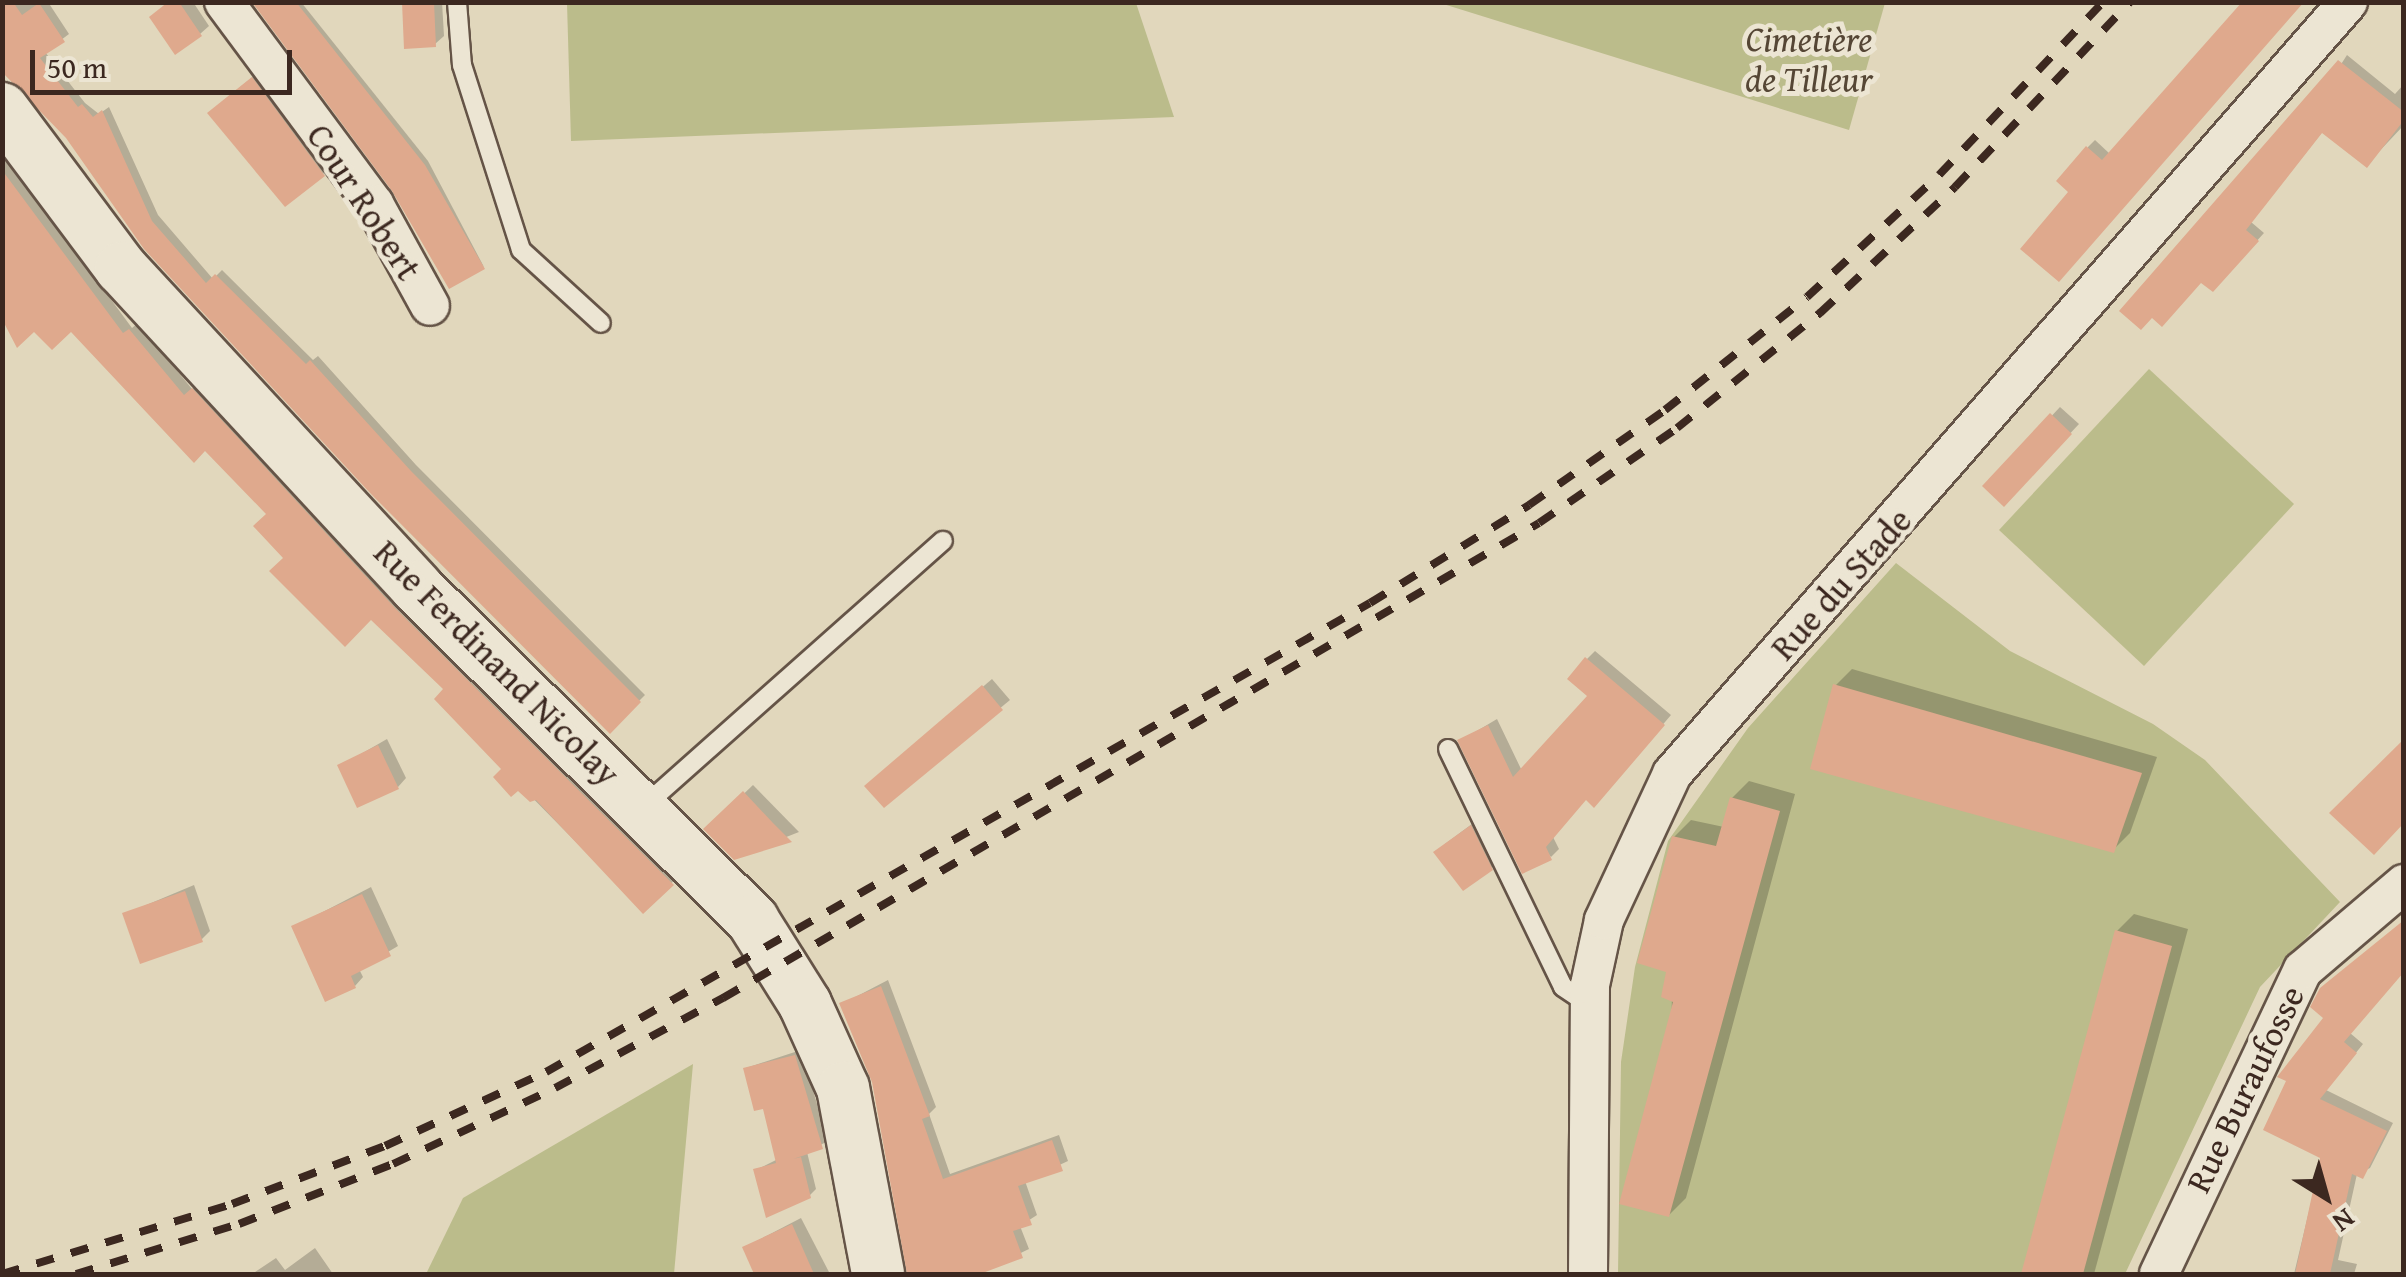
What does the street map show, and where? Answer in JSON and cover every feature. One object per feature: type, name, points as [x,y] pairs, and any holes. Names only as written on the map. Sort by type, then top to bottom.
[{"type":"street","name":"Cour Robert","points":[[224,2],[374,204],[430,306]]},
{"type":"street","name":"Rue du Stade","points":[[1588,1274],[1590,1006],[1604,920],[1672,774],[2348,2]]},
{"type":"street","name":"Rue Ferdinand Nicolay","points":[[2,109],[134,282],[416,587],[753,921],[804,1004],[843,1088],[878,1274]]},
{"type":"street","name":"Rue Buraufosse","points":[[2159,1274],[2303,970],[2404,884]]},
{"type":"lane","points":[[457,2],[462,66],[521,250],[601,323]]},
{"type":"lane","points":[[643,808],[943,541]]},
{"type":"lane","points":[[1448,749],[1563,986],[1590,1006]]},
{"type":"green space","points":[[567,3],[1136,3],[1174,117],[571,141]]},
{"type":"green space","name":"Cimetière de Tilleur","points":[[1440,3],[1885,3],[1849,130]]},
{"type":"green space","points":[[2149,369],[2294,504],[2144,666],[1999,530]]},
{"type":"green space","points":[[1896,563],[2010,651],[2153,724],[2205,760],[2340,902],[2260,987],[2125,1274],[1618,1274],[1621,1062],[1635,967],[1668,841],[1748,728]]},
{"type":"green space","points":[[693,1064],[674,1274],[426,1274],[463,1198]]},
{"type":"building","points":[[2,2],[13,2],[22,15],[39,3],[65,42],[40,58],[78,107],[82,104],[93,117],[102,110],[152,221],[206,283],[215,274],[306,364],[310,360],[411,471],[641,702],[610,734],[372,495],[144,249],[66,138],[2,72]]},
{"type":"building","points":[[168,2],[179,2],[202,36],[175,55],[149,17]]},
{"type":"building","points":[[252,2],[296,2],[425,165],[485,269],[449,289],[392,191]]},
{"type":"building","points":[[402,2],[434,2],[436,47],[404,49]]},
{"type":"building","points":[[2242,2],[2304,2],[2059,282],[2020,249],[2068,192],[2056,181],[2086,146],[2102,160]]},
{"type":"building","points":[[2338,60],[2404,112],[2404,120],[2367,168],[2322,133],[2246,230],[2259,241],[2213,292],[2201,283],[2162,327],[2152,318],[2141,330],[2119,311]]},
{"type":"building","points":[[252,77],[325,176],[285,207],[207,113]]},
{"type":"building","points":[[2,170],[123,333],[129,329],[184,395],[192,388],[395,608],[674,885],[643,914],[536,800],[530,802],[518,791],[511,797],[493,777],[501,769],[434,699],[443,689],[371,620],[345,647],[269,571],[283,558],[253,526],[266,514],[205,451],[194,463],[71,332],[52,350],[34,332],[17,348],[2,319]]},
{"type":"building","points":[[2050,413],[2072,434],[2004,507],[1982,486]]},
{"type":"building","points":[[1585,657],[1665,725],[1594,808],[1586,800],[1546,847],[1552,860],[1522,874],[1457,740],[1488,725],[1513,777],[1587,696],[1567,679]]},
{"type":"building","points":[[1833,684],[2142,773],[2114,853],[1810,769]]},
{"type":"building","points":[[982,685],[1003,710],[884,808],[864,786]]},
{"type":"building","points":[[2404,739],[2404,823],[2374,855],[2329,813]]},
{"type":"building","points":[[378,745],[399,789],[357,808],[337,765]]},
{"type":"building","points":[[743,791],[792,842],[734,860],[703,829]]},
{"type":"building","points":[[1730,797],[1780,811],[1669,1217],[1619,1204],[1673,1002],[1661,997],[1666,972],[1637,963],[1672,836],[1716,846]]},
{"type":"building","points":[[1471,825],[1493,870],[1463,891],[1433,852]]},
{"type":"building","points":[[185,891],[203,942],[140,964],[122,913]]},
{"type":"building","points":[[362,894],[391,956],[351,976],[356,988],[325,1002],[291,926]]},
{"type":"building","points":[[2404,920],[2404,972],[2344,1042],[2357,1053],[2320,1099],[2387,1131],[2363,1179],[2352,1174],[2330,1274],[2295,1274],[2320,1158],[2263,1130],[2286,1081],[2277,1077],[2323,1018],[2310,1007],[2320,988]]},
{"type":"building","points":[[2115,930],[2172,946],[2083,1274],[2021,1274]]},
{"type":"building","points":[[881,986],[930,1116],[922,1119],[943,1179],[1052,1140],[1063,1171],[1018,1186],[1032,1225],[1013,1231],[1023,1258],[980,1274],[907,1274],[872,1082],[839,1003]]},
{"type":"building","points":[[795,1055],[823,1149],[793,1159],[801,1157],[811,1198],[766,1218],[753,1169],[776,1163],[763,1109],[754,1111],[743,1068]]},
{"type":"building","points":[[792,1224],[814,1274],[754,1274],[742,1247]]},
{"type":"railway","points":[[2,1274],[232,1204],[385,1146],[546,1072],[1370,603],[1529,505],[1665,410],[1807,297],[1939,175],[2103,2]]},
{"type":"railway","points":[[76,1274],[239,1224],[393,1164],[555,1088],[723,998],[1539,523],[1677,428],[1820,313],[1955,187],[2130,2]]}]
